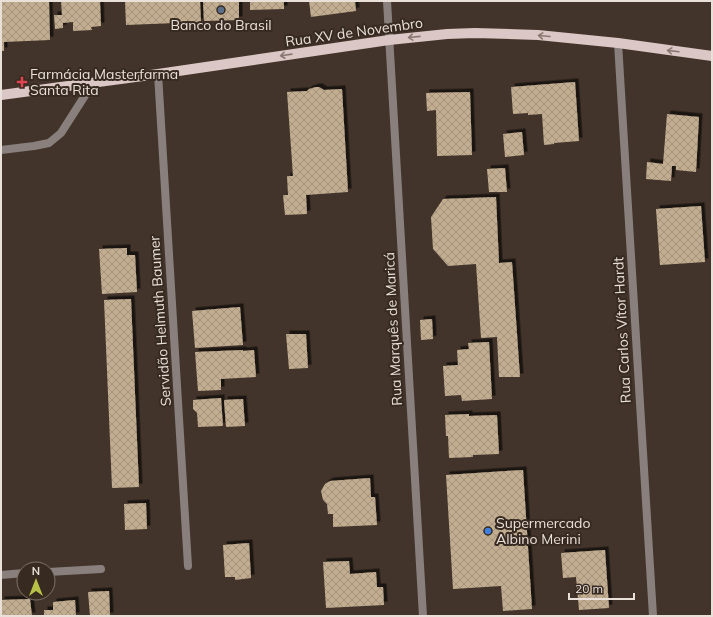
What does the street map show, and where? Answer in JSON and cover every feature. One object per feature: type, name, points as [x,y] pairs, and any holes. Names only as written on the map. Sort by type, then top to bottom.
[{"type":"main road","name":"Rua XV de Novembro","points":[[1,95],[158,74],[389,40],[447,34],[475,33],[538,35],[618,43],[712,56]]},
{"type":"street","name":"Rua Marquês de Maricá","points":[[387,1],[423,616]]},
{"type":"street","name":"Rua Carlos Vítor Hardt","points":[[618,43],[653,616]]},
{"type":"street","name":"Servidão Helmuth Baumer","points":[[158,74],[188,566]]},
{"type":"street","points":[[1,150],[49,143],[61,133],[93,83]]},
{"type":"street","points":[[56,572],[101,569]]},
{"type":"street","points":[[1,575],[16,574]]},
{"type":"building","points":[[2,1],[49,1],[50,40],[4,42],[4,51],[1,51]]},
{"type":"building","points":[[61,1],[100,1],[101,26],[91,27],[92,30],[73,31],[73,22],[63,23],[63,28],[55,29],[54,15],[62,15]]},
{"type":"building","points":[[125,1],[200,1],[201,22],[126,25]]},
{"type":"building","name":"Banco do Brasil","points":[[203,1],[239,1],[239,20],[204,21]]},
{"type":"building","points":[[250,1],[284,1],[284,9],[250,10]]},
{"type":"building","points":[[309,1],[355,1],[356,11],[311,17]]},
{"type":"building","points":[[575,82],[579,141],[544,145],[542,114],[513,114],[511,87]]},
{"type":"building","points":[[316,87],[324,90],[342,89],[348,192],[306,195],[307,214],[285,215],[283,195],[288,195],[287,176],[293,176],[287,92],[307,91]]},
{"type":"building","points":[[470,92],[472,155],[437,156],[436,110],[427,111],[426,93]]},
{"type":"building","points":[[667,114],[699,117],[696,172],[676,170],[676,166],[672,166],[671,181],[646,179],[647,162],[663,164]]},
{"type":"building","points":[[522,132],[524,155],[505,157],[503,134]]},
{"type":"building","points":[[505,168],[507,192],[489,192],[487,169]]},
{"type":"building","points":[[496,197],[499,263],[512,262],[520,377],[499,377],[497,337],[481,338],[476,264],[448,266],[433,249],[431,217],[443,199]]},
{"type":"building","points":[[701,206],[705,262],[660,265],[656,209]]},
{"type":"building","points":[[127,248],[127,255],[135,255],[137,292],[102,294],[99,249]]},
{"type":"building","points":[[131,299],[139,487],[112,488],[104,300]]},
{"type":"building","points":[[240,307],[243,345],[195,348],[192,311]]},
{"type":"building","points":[[432,319],[433,339],[421,340],[420,320]]},
{"type":"building","points":[[286,334],[306,334],[308,368],[289,369]]},
{"type":"building","points":[[489,342],[492,399],[462,401],[461,395],[445,396],[443,366],[458,365],[457,350],[469,349],[468,343]]},
{"type":"building","points":[[254,350],[256,377],[221,379],[221,390],[198,391],[195,352]]},
{"type":"building","points":[[221,398],[223,426],[198,427],[197,413],[193,409],[193,400]]},
{"type":"building","points":[[243,399],[245,426],[226,427],[224,400]]},
{"type":"building","points":[[469,414],[469,416],[497,415],[499,454],[449,458],[445,415]]},
{"type":"building","name":"Supermercado Albino Merini","points":[[523,470],[532,609],[503,611],[501,586],[453,589],[446,475]]},
{"type":"building","points":[[370,478],[371,497],[375,497],[377,525],[333,527],[333,514],[328,514],[327,504],[323,500],[321,491],[325,484],[330,481]]},
{"type":"building","points":[[146,503],[147,529],[125,530],[124,504]]},
{"type":"building","points":[[249,543],[251,578],[235,580],[235,577],[225,577],[223,545]]},
{"type":"building","points":[[605,550],[609,608],[579,610],[576,577],[563,578],[561,553]]},
{"type":"building","points":[[349,561],[350,574],[376,572],[377,587],[383,587],[384,605],[326,608],[323,562]]},
{"type":"building","points":[[109,591],[110,616],[90,616],[88,592]]},
{"type":"building","points":[[1,600],[30,601],[32,616],[1,616]]},
{"type":"building","points":[[75,600],[76,616],[44,616],[44,610],[53,610],[53,602]]},
{"type":"place","name":"Banco do Brasil","points":[[221,10]]},
{"type":"place","name":"Farmácia Masterfarma Santa Rita","points":[[22,82]]},
{"type":"place","name":"Supermercado Albino Merini","points":[[488,531]]}]
